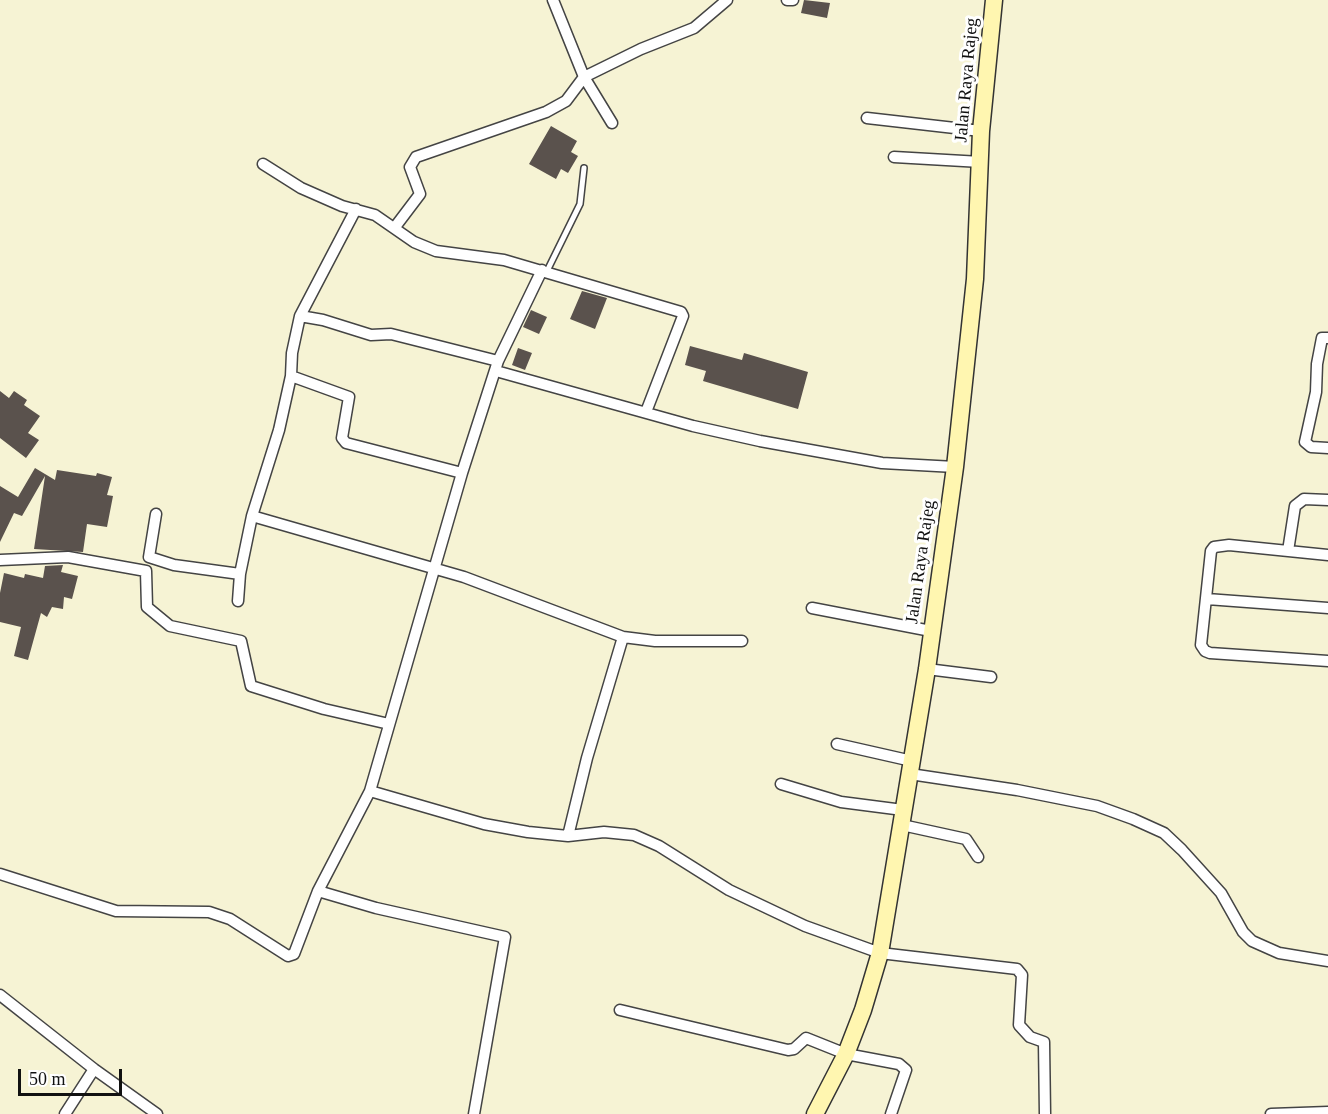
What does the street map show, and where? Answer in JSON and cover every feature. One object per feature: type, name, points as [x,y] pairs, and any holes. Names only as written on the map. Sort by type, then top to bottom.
[{"type":"main road","name":"Jalan Raya Rajeg","points":[[815,1114],[846,1054],[864,1010],[880,953],[927,669],[955,467],[975,279],[981,131],[994,0]]},
{"type":"street","points":[[553,0],[584,77],[612,123]]},
{"type":"street","points":[[395,227],[420,194],[410,167],[416,157],[546,112],[566,101],[584,77],[640,49],[694,28],[727,0]]},
{"type":"street","points":[[787,0],[793,0]]},
{"type":"street","points":[[867,118],[981,131]]},
{"type":"street","points":[[894,157],[981,162]]},
{"type":"street","points":[[263,164],[301,188],[375,215],[414,242],[436,251],[504,260],[683,314],[646,412]]},
{"type":"street","points":[[238,601],[240,574],[252,516],[279,429],[291,376],[292,353],[300,316],[356,209]]},
{"type":"street","points":[[0,873],[116,911],[209,912],[230,919],[288,956],[294,954],[318,891],[370,791],[462,473],[497,366],[545,271]]},
{"type":"street","points":[[300,316],[323,320],[371,335],[391,334],[646,412],[760,441],[882,463],[955,467]]},
{"type":"street","points":[[1328,338],[1322,338],[1317,364],[1322,392],[1305,442],[1311,447],[1328,448]]},
{"type":"street","points":[[291,376],[349,397],[342,438],[346,443],[462,473]]},
{"type":"street","points":[[1288,551],[1295,506],[1304,499],[1328,500]]},
{"type":"street","points":[[156,514],[146,571],[147,608],[170,626],[241,641],[251,686],[324,709],[389,724]]},
{"type":"street","points":[[252,516],[436,569],[520,596],[623,637],[655,641],[742,641]]},
{"type":"street","points":[[1328,555],[1229,545],[1214,548],[1211,551],[1201,645],[1205,651],[1328,661]]},
{"type":"street","points":[[0,560],[68,557],[146,571]]},
{"type":"street","points":[[149,557],[174,565],[240,574]]},
{"type":"street","points":[[1207,599],[1328,608]]},
{"type":"street","points":[[812,608],[931,631]]},
{"type":"street","points":[[568,836],[585,766],[623,637]]},
{"type":"street","points":[[927,669],[991,677]]},
{"type":"street","points":[[837,744],[911,768],[1097,806],[1133,819],[1164,833],[1182,850],[1221,893],[1243,932],[1252,941],[1279,953],[1328,961]]},
{"type":"street","points":[[781,784],[903,817],[966,839],[978,857]]},
{"type":"street","points":[[370,791],[484,824],[568,836],[604,832],[634,835],[659,846],[729,890],[805,926],[880,953],[1020,971],[1019,1025],[1025,1033],[1044,1042],[1045,1114]]},
{"type":"street","points":[[318,891],[376,908],[505,937],[474,1114]]},
{"type":"street","points":[[0,995],[94,1069],[157,1114]]},
{"type":"street","points":[[620,1010],[788,1050],[794,1049],[806,1038],[846,1054],[899,1064],[906,1070],[891,1114]]},
{"type":"street","points":[[65,1114],[94,1069]]},
{"type":"street","points":[[1272,1114],[1328,1112]]},
{"type":"lane","points":[[545,271],[580,204],[584,168]]},
{"type":"shaded area","points":[[0,0],[1328,0],[1328,1114],[0,1114]]},
{"type":"building","points":[[804,0],[830,3],[827,18],[801,13]]},
{"type":"building","points":[[551,126],[577,141],[571,152],[578,156],[568,173],[561,169],[556,179],[529,164]]},
{"type":"building","points":[[582,291],[607,298],[595,329],[570,319]]},
{"type":"building","points":[[531,310],[547,317],[539,334],[523,327]]},
{"type":"building","points":[[690,346],[742,360],[744,353],[808,372],[798,409],[703,381],[706,371],[685,365]]},
{"type":"building","points":[[518,348],[532,353],[525,370],[512,365]]},
{"type":"building","points":[[0,391],[9,398],[14,391],[27,400],[24,405],[40,416],[28,433],[39,440],[26,458],[0,438]]},
{"type":"building","points":[[35,468],[55,480],[57,470],[96,476],[97,473],[112,477],[107,495],[113,496],[107,527],[87,524],[83,552],[34,549],[45,476],[22,516],[14,513],[0,542],[0,486],[18,497]]},
{"type":"building","points":[[63,565],[61,572],[78,576],[72,599],[64,597],[63,609],[52,607],[47,617],[41,613],[28,660],[14,656],[21,627],[0,622],[0,593],[4,573],[24,578],[25,574],[43,578],[45,566]]}]
